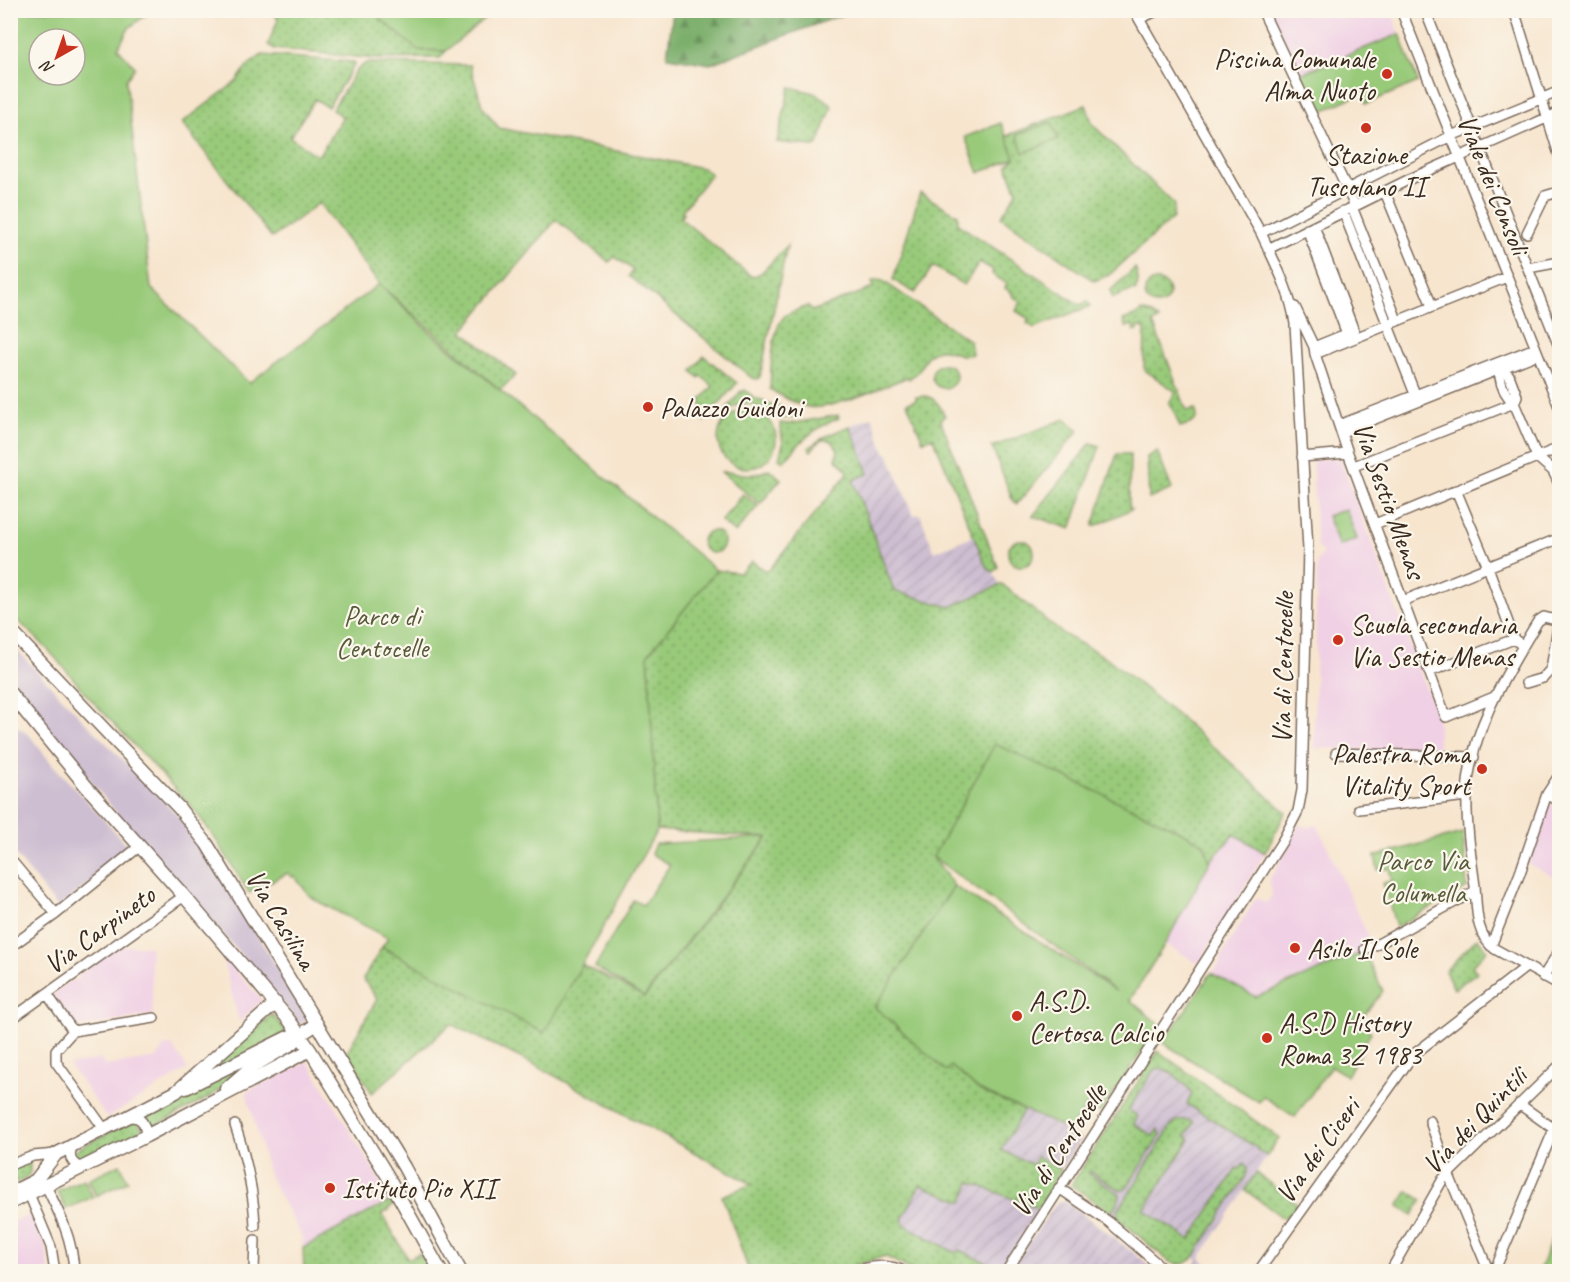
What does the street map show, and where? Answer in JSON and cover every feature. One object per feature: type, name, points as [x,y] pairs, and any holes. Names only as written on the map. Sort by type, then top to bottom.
[{"type":"main road","name":"Via Casilina","points":[[10,630],[190,820],[214,855],[415,1186],[462,1272]]},
{"type":"main road","name":"Via Casilina","points":[[10,693],[86,786],[276,1003],[300,1035],[392,1182],[441,1272]]},
{"type":"main road","points":[[176,1092],[276,1003]]},
{"type":"main road","points":[[208,1103],[250,1068],[292,1043],[317,1024]]},
{"type":"main road","points":[[10,1203],[28,1190],[56,1154],[176,1092],[285,1039],[300,1035]]},
{"type":"main road","points":[[10,1193],[46,1186],[310,1050]]},
{"type":"street","points":[[1137,15],[1159,10]]},
{"type":"street","points":[[1262,10],[1346,188],[1350,208],[1417,398]]},
{"type":"street","name":"Viale dei Consoli","points":[[1401,10],[1560,409]]},
{"type":"street","name":"Viale dei Consoli","points":[[1425,10],[1560,349]]},
{"type":"street","points":[[1514,10],[1560,158]]},
{"type":"street","name":"Via di Centocelle","points":[[1006,1272],[1268,866],[1298,811],[1302,784],[1308,549],[1295,324],[1290,300],[1261,233],[1137,15]]},
{"type":"street","points":[[1261,233],[1450,136],[1560,91]]},
{"type":"street","points":[[1268,249],[1412,178],[1560,112]]},
{"type":"street","points":[[1403,160],[1412,178]]},
{"type":"street","points":[[1385,192],[1431,304]]},
{"type":"street","points":[[1527,233],[1545,195],[1555,193],[1560,196]]},
{"type":"street","points":[[1311,227],[1351,333]]},
{"type":"street","points":[[1528,268],[1560,262]]},
{"type":"street","points":[[1314,350],[1351,333],[1506,274]]},
{"type":"street","name":"Via Sestio Menas","points":[[1290,300],[1314,350],[1348,453],[1446,717],[1494,697]]},
{"type":"street","points":[[1314,350],[1389,319]]},
{"type":"street","points":[[1340,429],[1536,351]]},
{"type":"street","points":[[1354,466],[1514,403],[1517,396],[1509,375],[1499,366]]},
{"type":"street","points":[[1514,403],[1537,457],[1553,471],[1560,486]]},
{"type":"street","points":[[1375,524],[1552,451],[1560,453],[1553,471]]},
{"type":"street","points":[[1302,457],[1348,453]]},
{"type":"street","points":[[1456,490],[1488,567],[1514,639],[1523,646]]},
{"type":"street","points":[[1403,601],[1560,538]]},
{"type":"street","points":[[1526,683],[1543,678],[1551,669],[1559,619],[1544,617],[1538,621],[1494,697],[1474,757],[1467,796],[1479,927],[1484,940],[1491,946],[1560,985]]},
{"type":"street","points":[[1429,672],[1514,639]]},
{"type":"street","points":[[1336,753],[1474,757]]},
{"type":"street","points":[[1491,946],[1520,873],[1547,794],[1560,774]]},
{"type":"street","points":[[1547,794],[1560,802]]},
{"type":"street","points":[[1359,809],[1467,796]]},
{"type":"street","points":[[10,947],[56,914],[140,846]]},
{"type":"street","points":[[10,859],[56,914]]},
{"type":"street","points":[[1365,950],[1475,891]]},
{"type":"street","name":"Via Carpineto","points":[[10,1020],[184,896]]},
{"type":"street","points":[[1543,977],[1560,950]]},
{"type":"street","name":"Via dei Ciceri","points":[[1258,1272],[1413,1055],[1526,967]]},
{"type":"street","points":[[47,994],[73,1031]]},
{"type":"street","points":[[105,1130],[58,1066],[57,1048],[73,1031],[154,1018]]},
{"type":"street","name":"Via dei Quintili","points":[[1390,1272],[1438,1185],[1560,1065]]},
{"type":"street","points":[[1519,1104],[1554,1129]]},
{"type":"street","points":[[1494,1272],[1560,1115]]},
{"type":"street","points":[[128,1118],[136,1117],[142,1121],[146,1136]]},
{"type":"street","points":[[1430,1121],[1448,1173],[1490,1272]]},
{"type":"street","points":[[235,1125],[247,1162],[255,1226]]},
{"type":"street","points":[[72,1147],[71,1160],[81,1168]]},
{"type":"street","points":[[10,1165],[33,1156],[56,1154]]},
{"type":"street","points":[[46,1186],[70,1240],[74,1272]]},
{"type":"street","points":[[1059,1188],[1115,1227],[1167,1272]]},
{"type":"street","points":[[28,1190],[51,1247],[55,1272]]},
{"type":"street","points":[[254,1270],[255,1240]]},
{"type":"street","points":[[852,1272],[882,1266],[897,1268],[905,1272]]},
{"type":"shaded area","points":[[1271,11],[1391,11],[1400,34],[1300,74]]},
{"type":"shaded area","points":[[872,417],[885,453],[888,453],[913,515],[920,514],[934,552],[973,536],[986,566],[993,572],[1000,585],[951,607],[894,591],[853,479],[869,473],[850,426]]},
{"type":"shaded area","points":[[1340,458],[1438,720],[1438,752],[1314,748],[1317,561],[1322,551],[1317,547],[1312,460]]},
{"type":"shaded area","points":[[10,643],[188,826],[309,1019],[299,1025],[278,997],[115,811],[11,682]]},
{"type":"shaded area","points":[[10,722],[29,735],[52,764],[131,849],[58,908],[11,849]]},
{"type":"shaded area","points":[[1549,802],[1559,809],[1559,879],[1528,864]]},
{"type":"shaded area","points":[[1299,824],[1308,828],[1317,824],[1370,940],[1362,944],[1364,952],[1256,997],[1211,973],[1220,962],[1220,958],[1256,898],[1267,903],[1272,894],[1269,879],[1276,870]]},
{"type":"shaded area","points":[[1234,834],[1265,853],[1199,964],[1165,944],[1210,862]]},
{"type":"shaded area","points":[[119,946],[150,946],[153,1015],[76,1027],[52,994],[72,980],[79,979],[79,974]]},
{"type":"shaded area","points":[[222,956],[262,1000],[239,1022]]},
{"type":"shaded area","points":[[172,1045],[188,1069],[107,1118],[69,1065],[101,1059],[105,1066],[157,1058],[163,1047]]},
{"type":"shaded area","points":[[1158,1051],[1279,1138],[1200,1258],[1216,1271],[1191,1271],[1198,1260],[1194,1257],[1181,1265],[1170,1262],[1111,1213],[1071,1185]]},
{"type":"shaded area","points":[[307,1060],[392,1200],[303,1248],[302,1237],[270,1178],[246,1092]]},
{"type":"shaded area","points":[[1024,1110],[1081,1138],[1061,1170],[1038,1156],[1033,1165],[1001,1150]]},
{"type":"shaded area","points":[[970,1182],[1039,1209],[1001,1269],[959,1250],[957,1253],[905,1225],[902,1220],[920,1185],[962,1202]]},
{"type":"shaded area","points":[[1065,1201],[1143,1260],[1153,1271],[1009,1272],[1057,1202]]},
{"type":"shaded area","points":[[32,1213],[47,1249],[49,1271],[11,1271],[10,1223]]},
{"type":"green space","points":[[371,10],[418,50],[446,51],[440,58],[377,59],[275,49],[268,45],[278,19],[271,11]]},
{"type":"green space","points":[[673,10],[852,11],[710,64],[667,57]]},
{"type":"green space","name":"Parco di Centocelle","points":[[10,11],[151,11],[129,28],[118,48],[135,67],[126,80],[151,288],[249,383],[379,284],[430,332],[716,570],[648,654],[657,830],[544,1033],[382,947],[388,938],[319,902],[309,895],[294,876],[288,873],[249,893],[219,844],[193,808],[31,632],[11,615]]},
{"type":"green space","points":[[371,11],[494,11],[446,51],[418,50]]},
{"type":"green space","points":[[1400,34],[1418,82],[1366,104],[1362,93],[1318,113],[1300,74]]},
{"type":"green space","points":[[262,55],[354,62],[328,107],[315,99],[290,137],[318,156],[343,117],[332,110],[356,71],[366,63],[470,65],[482,106],[499,128],[703,168],[711,174],[682,211],[684,213],[680,218],[752,277],[761,273],[787,246],[760,377],[752,378],[629,276],[633,270],[615,257],[609,262],[556,220],[463,331],[516,375],[500,390],[379,284],[319,203],[272,238],[182,123],[237,81],[247,66]]},
{"type":"green space","points":[[790,87],[819,95],[832,107],[818,144],[814,146],[777,142]]},
{"type":"green space","points":[[1086,105],[1093,125],[1174,204],[1173,218],[1109,275],[1094,281],[1001,217],[1017,192],[1007,166],[1015,158],[1006,136]]},
{"type":"green space","points":[[1052,122],[1058,139],[1023,153],[1017,135]]},
{"type":"green space","points":[[1001,123],[1015,158],[979,173],[965,137]]},
{"type":"green space","points":[[920,193],[958,215],[958,224],[1080,305],[1087,302],[1091,306],[1034,328],[1027,323],[1029,319],[1016,311],[1021,302],[1005,288],[1007,284],[992,274],[993,270],[980,262],[964,285],[933,266],[915,293],[893,280]]},
{"type":"green space","points":[[1135,268],[1138,285],[1135,291],[1113,298],[1110,291]]},
{"type":"green space","points":[[883,281],[970,341],[972,354],[963,355],[948,350],[939,350],[930,354],[917,373],[909,379],[908,377],[829,406],[803,406],[770,389],[777,329],[786,315],[808,306],[812,311],[873,288],[872,282]]},
{"type":"green space","points":[[1157,281],[1165,285],[1169,293],[1165,301],[1157,305],[1149,301],[1145,293],[1149,285]]},
{"type":"green space","points":[[1141,311],[1152,314],[1159,320],[1153,323],[1187,411],[1195,409],[1197,413],[1196,420],[1191,423],[1180,427],[1169,403],[1176,392],[1144,368],[1145,328],[1138,327],[1138,331],[1134,331],[1133,325],[1126,327],[1123,320]]},
{"type":"green space","points":[[704,356],[737,383],[704,421],[701,400],[713,386],[692,371]]},
{"type":"green space","points":[[944,364],[952,368],[956,376],[952,384],[944,388],[936,384],[932,376],[936,368]]},
{"type":"green space","points":[[745,390],[756,399],[774,407],[776,405],[795,416],[786,418],[778,416],[755,405],[747,404],[736,405],[724,412],[741,391]]},
{"type":"green space","points":[[925,396],[940,406],[945,416],[940,419],[998,567],[993,572],[986,566],[933,437],[923,441],[907,403],[916,400],[916,397]]},
{"type":"green space","points":[[741,410],[753,410],[768,418],[776,433],[776,445],[768,460],[753,468],[741,468],[726,460],[718,445],[718,433],[726,418]]},
{"type":"green space","points":[[838,415],[839,418],[808,436],[783,462],[779,458],[783,444],[780,423],[789,424]]},
{"type":"green space","points":[[1065,419],[1079,430],[1017,504],[1013,501],[992,447]]},
{"type":"green space","points":[[850,426],[869,473],[853,480],[894,591],[950,607],[1002,584],[1063,634],[1107,658],[1183,720],[1286,812],[1265,853],[1234,834],[1210,862],[1204,844],[1168,825],[933,857],[954,886],[875,1007],[947,1071],[950,1065],[979,1090],[1024,1110],[1001,1150],[1033,1165],[1037,1156],[1061,1170],[1039,1209],[970,1182],[963,1202],[920,1185],[902,1220],[905,1225],[956,1253],[959,1250],[1001,1269],[1000,1271],[913,1271],[885,1256],[838,1271],[749,1271],[722,1196],[752,1184],[535,1065],[451,1024],[372,1093],[347,1052],[377,999],[363,979],[382,947],[544,1032],[582,965],[645,997],[768,838],[657,830],[648,654],[716,570],[740,573],[752,561],[764,570],[769,570],[848,473],[836,459],[838,450],[832,441],[820,442],[811,451],[809,448],[823,438]]},
{"type":"green space","points":[[1091,443],[1100,446],[1071,529],[1033,516]]},
{"type":"green space","points":[[1157,451],[1172,489],[1149,499],[1147,457]]},
{"type":"green space","points":[[1117,454],[1130,454],[1129,507],[1132,509],[1093,526]]},
{"type":"green space","points":[[769,469],[781,479],[760,504],[721,472],[750,475]]},
{"type":"green space","points":[[743,494],[758,506],[735,533],[721,521]]},
{"type":"green space","points":[[1346,509],[1357,539],[1339,546],[1327,516]]},
{"type":"green space","points":[[713,531],[721,534],[724,542],[721,550],[713,553],[705,550],[702,542],[705,534]]},
{"type":"green space","points":[[1021,540],[1030,544],[1034,553],[1030,562],[1021,566],[1012,562],[1008,553],[1012,544]]},
{"type":"green space","points":[[995,744],[1204,844],[1210,862],[1165,944],[1130,1000],[1160,1025],[1100,1113],[1087,1105],[1069,1130],[979,1090],[951,1066],[946,1071],[875,1007],[954,886],[1116,991],[933,857]]},
{"type":"green space","name":"Parco Via Columella","points":[[1463,833],[1467,888],[1396,927],[1383,883],[1392,881],[1389,868],[1378,870],[1375,856]]},
{"type":"green space","points":[[768,837],[644,997],[595,967],[633,900],[643,905],[670,865],[651,854],[655,844]]},
{"type":"green space","points":[[1477,938],[1487,950],[1472,966],[1477,972],[1454,989],[1445,971]]},
{"type":"green space","name":"A.S.D History Roma 3Z 1983","points":[[1364,952],[1383,991],[1359,1022],[1371,1032],[1347,1076],[1331,1066],[1295,1117],[1263,1096],[1259,1102],[1163,1043],[1211,973],[1256,997]]},
{"type":"green space","points":[[272,1014],[288,1033],[204,1077]]},
{"type":"green space","points":[[282,1043],[210,1097],[150,1129],[143,1116]]},
{"type":"green space","points":[[1158,1051],[1279,1138],[1267,1156],[1187,1104],[1192,1093],[1190,1090],[1171,1073],[1159,1068],[1153,1071],[1129,1109],[1138,1116],[1134,1124],[1153,1136],[1158,1129],[1161,1135],[1127,1187],[1120,1190],[1090,1171],[1088,1173],[1120,1194],[1111,1213],[1071,1185]]},
{"type":"green space","points":[[1183,1120],[1194,1122],[1186,1135],[1190,1139],[1144,1210],[1190,1240],[1237,1168],[1240,1169],[1244,1163],[1247,1170],[1246,1176],[1194,1257],[1189,1262],[1180,1264],[1170,1262],[1115,1216],[1171,1126]]},
{"type":"green space","points":[[132,1121],[137,1121],[142,1129],[139,1134],[82,1162],[75,1159],[75,1150]]},
{"type":"green space","points":[[27,1160],[30,1173],[24,1179],[11,1185],[10,1168]]},
{"type":"green space","points":[[120,1164],[128,1181],[96,1196],[88,1179]]},
{"type":"green space","points":[[1256,1173],[1297,1204],[1286,1220],[1245,1190]]},
{"type":"green space","points":[[84,1179],[93,1197],[66,1209],[57,1191]]},
{"type":"green space","points":[[1408,1191],[1422,1200],[1413,1215],[1398,1206]]},
{"type":"green space","points":[[392,1200],[395,1204],[382,1214],[408,1259],[420,1253],[431,1271],[304,1271],[303,1248]]},
{"type":"green space","points":[[1559,1220],[1559,1271],[1539,1271]]},
{"type":"place","name":"Piscina Comunale Alma Nuoto","points":[[1387,74]]},
{"type":"place","name":"Stazione Tuscolano II","points":[[1366,128]]},
{"type":"place","name":"Palazzo Guidoni","points":[[648,407]]},
{"type":"place","name":"Scuola secondaria Via Sestio Menas","points":[[1338,640]]},
{"type":"place","name":"Palestra Roma Vitality Sport","points":[[1482,769]]},
{"type":"place","name":"Asilo Il Sole","points":[[1295,948]]},
{"type":"place","name":"A.S.D. Certosa Calcio","points":[[1017,1016]]},
{"type":"place","name":"A.S.D History Roma 3Z 1983","points":[[1267,1038]]},
{"type":"place","name":"Istituto Pio XII","points":[[330,1188]]}]
